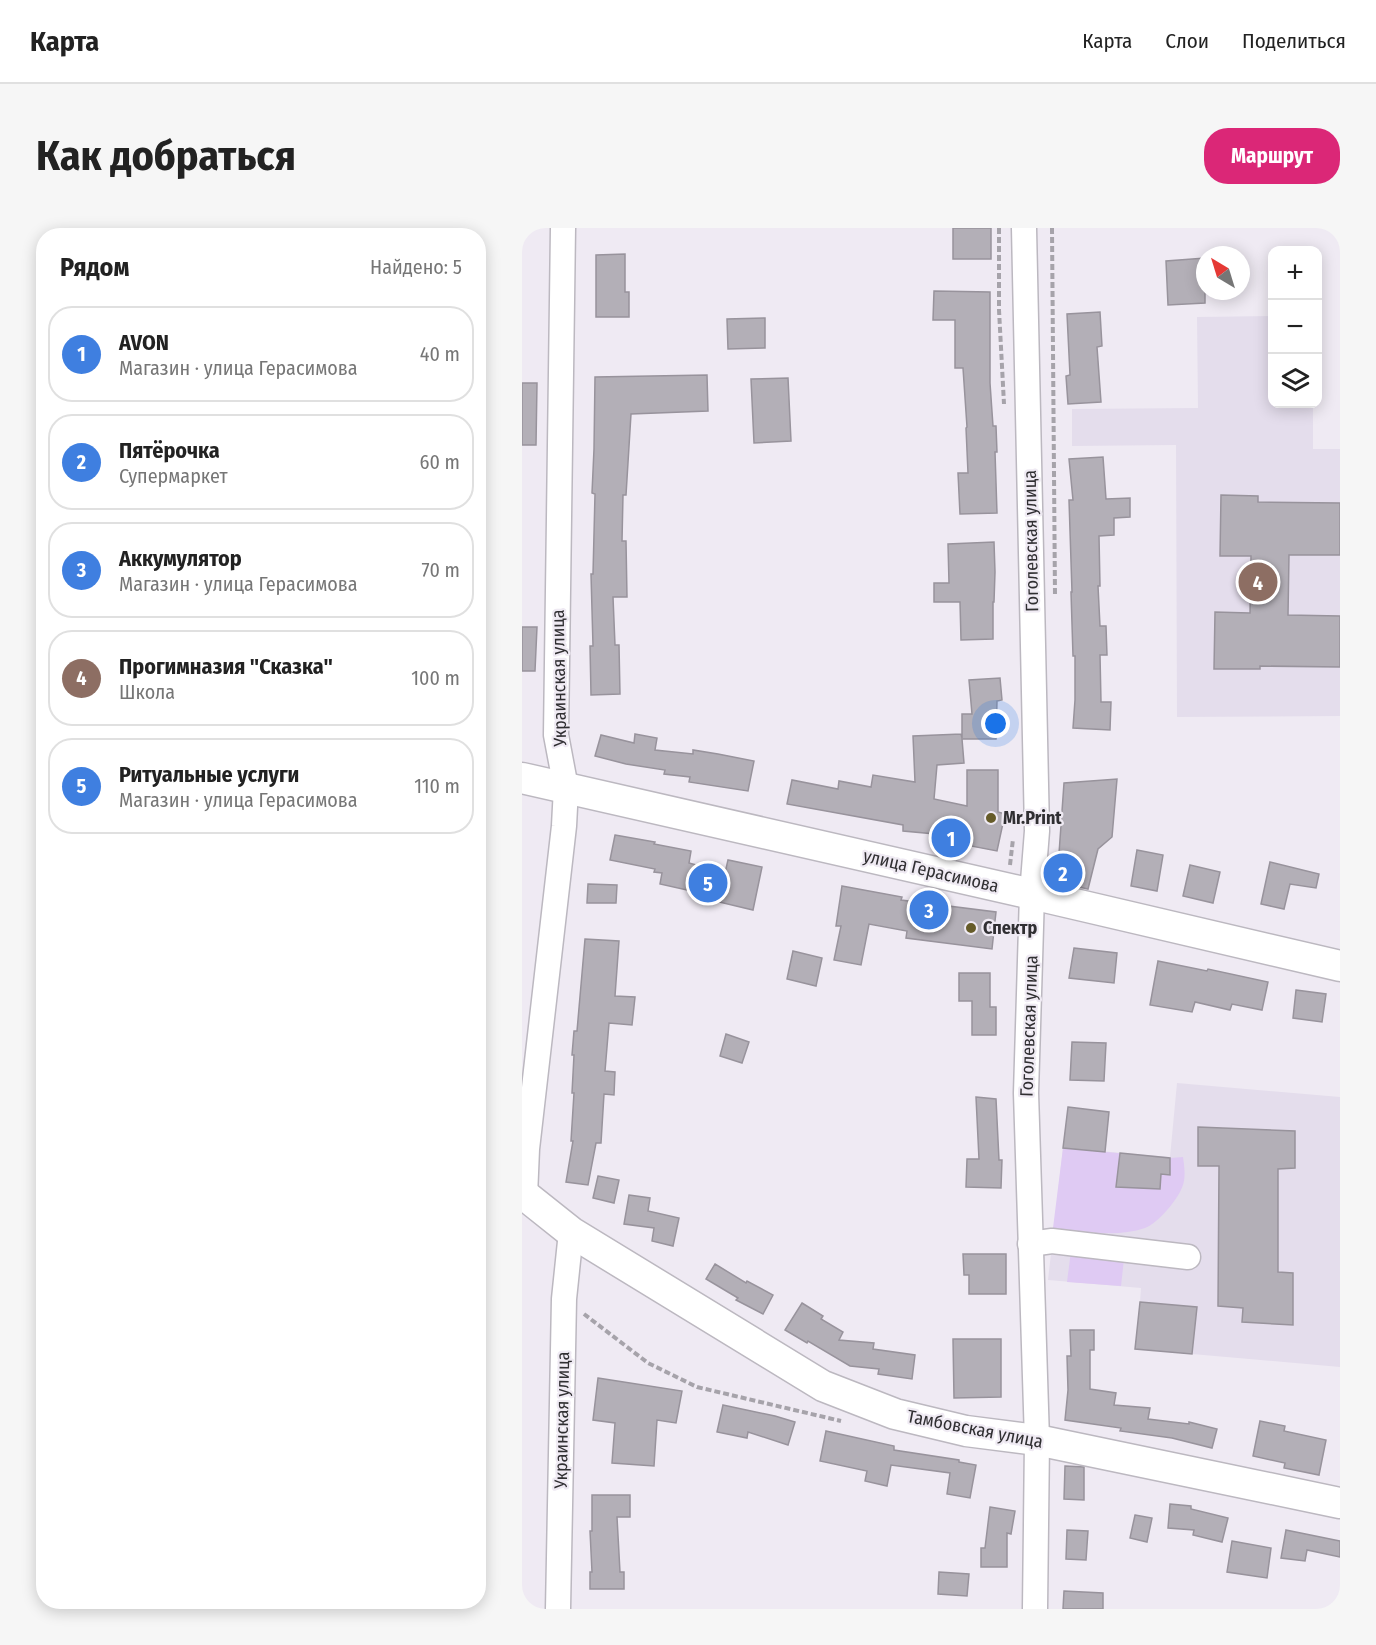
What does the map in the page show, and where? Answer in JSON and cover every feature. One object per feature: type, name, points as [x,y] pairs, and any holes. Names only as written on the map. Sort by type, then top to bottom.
[{"type":"main road","name":"улица Герасимова","points":[[522,778],[1340,966]]},
{"type":"main road","name":"Тамбовская улица","points":[[524,1195],[571,1232],[823,1386],[895,1414],[966,1431],[1037,1440],[1340,1503]]},
{"type":"street","name":"Украинская улица","points":[[524,1195],[566,788],[556,735],[562,228]]},
{"type":"street","name":"Гоголевская улица","points":[[1024,228],[1037,831],[1020,891],[1037,1440],[1035,1609]]},
{"type":"street","name":"Украинская улица","points":[[558,1609],[564,1299],[571,1232]]},
{"type":"street","points":[[1030,1244],[1052,1241],[1188,1257]]},
{"type":"path","points":[[999,228],[999,310],[1005,415]]},
{"type":"path","points":[[1014,831],[1020,891]]},
{"type":"path","points":[[564,1299],[648,1363],[697,1387],[848,1423]]},
{"type":"shaded area","points":[[1268,316],[1268,408],[1313,408],[1313,449],[1340,449],[1340,716],[1177,717],[1176,445],[1072,446],[1072,409],[1198,408],[1197,317]]},
{"type":"shaded area","points":[[1177,1083],[1340,1097],[1340,1367],[1192,1354],[1196,1307],[1140,1302],[1141,1288],[1048,1280],[1063,1148],[1170,1157]]},
{"type":"shaded area","points":[[1063,1148],[1128,1154],[1161,1174],[1169,1175],[1170,1158],[1183,1157],[1185,1176],[1182,1187],[1167,1211],[1145,1228],[1111,1233],[1053,1228]]},
{"type":"shaded area","points":[[1072,1243],[1125,1250],[1121,1286],[1067,1282]]},
{"type":"building","points":[[953,228],[991,228],[991,259],[953,259]]},
{"type":"building","points":[[625,254],[625,292],[629,292],[629,317],[596,317],[596,255]]},
{"type":"building","points":[[1196,259],[1196,300],[1205,300],[1205,303],[1168,305],[1166,261]]},
{"type":"building","points":[[934,291],[990,292],[990,383],[993,426],[996,426],[997,513],[960,514],[958,473],[968,473],[963,368],[955,368],[955,320],[933,320]]},
{"type":"building","points":[[1100,312],[1102,346],[1097,347],[1101,402],[1068,404],[1066,376],[1070,375],[1067,314]]},
{"type":"building","points":[[765,318],[765,348],[728,349],[727,319]]},
{"type":"building","points":[[707,375],[708,411],[631,414],[626,495],[623,495],[622,541],[626,541],[627,597],[613,597],[615,645],[619,645],[620,694],[591,695],[595,377]]},
{"type":"building","points":[[788,378],[791,441],[754,443],[751,379]]},
{"type":"building","points":[[522,383],[537,383],[536,445],[522,445]]},
{"type":"building","points":[[1103,457],[1106,499],[1130,498],[1130,517],[1114,518],[1114,535],[1099,536],[1100,626],[1106,626],[1107,655],[1100,655],[1101,702],[1111,702],[1110,730],[1073,728],[1075,656],[1073,656],[1069,500],[1073,500],[1069,459]]},
{"type":"building","points":[[1221,495],[1258,496],[1258,502],[1340,503],[1340,555],[1289,555],[1288,615],[1340,616],[1340,667],[1260,666],[1260,669],[1214,669],[1215,612],[1250,613],[1251,556],[1220,556]]},
{"type":"building","points":[[994,542],[993,639],[961,640],[960,602],[934,602],[934,583],[949,583],[948,544]]},
{"type":"building","points":[[522,627],[537,627],[535,671],[522,671]]},
{"type":"building","points":[[1000,678],[1002,700],[997,701],[996,739],[962,739],[964,763],[937,765],[934,799],[967,806],[967,770],[998,770],[998,812],[1005,814],[997,851],[945,841],[946,835],[903,831],[903,825],[787,804],[792,780],[838,789],[839,781],[871,787],[873,775],[915,782],[913,736],[961,734],[962,738],[962,714],[972,714],[969,680]]},
{"type":"building","points":[[635,734],[657,738],[655,750],[693,754],[693,750],[754,761],[748,791],[689,782],[690,777],[664,774],[665,770],[595,756],[601,735],[634,743]]},
{"type":"building","points":[[1117,779],[1112,837],[1098,849],[1088,889],[1057,882],[1064,783]]},
{"type":"building","points":[[615,835],[691,851],[689,863],[725,873],[728,860],[762,867],[753,910],[719,902],[695,894],[696,892],[660,884],[662,873],[654,872],[655,869],[610,860]]},
{"type":"building","points":[[1137,850],[1163,855],[1157,891],[1131,886]]},
{"type":"building","points":[[1270,862],[1319,874],[1316,888],[1290,884],[1284,909],[1261,904]]},
{"type":"building","points":[[1190,865],[1220,872],[1213,903],[1183,896]]},
{"type":"building","points":[[588,884],[617,885],[616,903],[587,903]]},
{"type":"building","points":[[842,886],[902,897],[901,900],[996,912],[992,949],[906,938],[907,931],[869,924],[861,965],[834,960],[841,926],[836,926]]},
{"type":"building","points":[[585,939],[619,941],[615,996],[635,997],[632,1025],[609,1023],[605,1071],[615,1072],[614,1095],[604,1094],[601,1143],[596,1143],[588,1185],[566,1182],[573,1141],[571,1141],[574,1055],[572,1055],[574,1031],[577,1031]]},
{"type":"building","points":[[1074,948],[1117,953],[1114,983],[1069,978]]},
{"type":"building","points":[[793,951],[822,958],[816,986],[787,979]]},
{"type":"building","points":[[1158,961],[1268,982],[1262,1010],[1232,1004],[1230,1010],[1195,1002],[1192,1012],[1150,1005]]},
{"type":"building","points":[[959,973],[990,973],[990,1007],[996,1007],[996,1035],[972,1035],[972,1001],[959,1001]]},
{"type":"building","points":[[1296,990],[1326,994],[1322,1022],[1293,1018]]},
{"type":"building","points":[[726,1034],[749,1042],[742,1063],[720,1056]]},
{"type":"building","points":[[1072,1042],[1106,1043],[1104,1081],[1070,1080]]},
{"type":"building","points":[[976,1097],[996,1099],[999,1160],[1002,1160],[1001,1188],[966,1187],[967,1159],[979,1159]]},
{"type":"building","points":[[1068,1107],[1109,1112],[1105,1152],[1063,1148]]},
{"type":"building","points":[[1198,1127],[1295,1131],[1295,1168],[1278,1169],[1278,1272],[1293,1273],[1293,1325],[1242,1322],[1243,1308],[1218,1306],[1219,1166],[1198,1166]]},
{"type":"building","points":[[1120,1153],[1170,1158],[1170,1175],[1161,1174],[1160,1189],[1116,1187]]},
{"type":"building","points":[[598,1176],[619,1180],[614,1203],[593,1198]]},
{"type":"building","points":[[629,1195],[650,1198],[648,1211],[679,1218],[673,1246],[652,1241],[654,1228],[624,1224]]},
{"type":"building","points":[[963,1254],[1006,1254],[1006,1294],[969,1294],[969,1275],[964,1275]]},
{"type":"building","points":[[715,1264],[746,1283],[747,1281],[773,1295],[763,1314],[736,1300],[738,1298],[706,1279]]},
{"type":"building","points":[[1140,1302],[1197,1307],[1192,1354],[1135,1349]]},
{"type":"building","points":[[802,1303],[823,1316],[821,1319],[843,1332],[839,1340],[874,1343],[873,1349],[915,1355],[912,1379],[878,1374],[879,1369],[850,1366],[785,1330]]},
{"type":"building","points":[[1070,1330],[1094,1330],[1094,1350],[1090,1350],[1090,1389],[1116,1393],[1114,1405],[1150,1408],[1148,1419],[1189,1424],[1189,1422],[1217,1429],[1212,1448],[1172,1438],[1120,1431],[1121,1428],[1065,1420],[1068,1390],[1067,1356],[1071,1356]]},
{"type":"building","points":[[953,1339],[1001,1339],[1001,1397],[954,1398]]},
{"type":"building","points":[[598,1378],[682,1391],[676,1423],[657,1420],[654,1466],[612,1463],[615,1423],[593,1420]]},
{"type":"building","points":[[723,1405],[795,1422],[788,1445],[748,1432],[747,1438],[717,1432]]},
{"type":"building","points":[[1260,1421],[1285,1426],[1284,1431],[1326,1440],[1319,1475],[1284,1468],[1285,1463],[1253,1456]]},
{"type":"building","points":[[826,1431],[894,1446],[894,1450],[959,1460],[959,1462],[976,1465],[970,1498],[947,1494],[950,1473],[891,1465],[887,1486],[865,1481],[867,1471],[820,1461]]},
{"type":"building","points":[[1065,1466],[1084,1467],[1084,1500],[1064,1499]]},
{"type":"building","points":[[592,1495],[630,1495],[630,1517],[617,1517],[620,1572],[624,1572],[624,1589],[590,1589]]},
{"type":"building","points":[[1170,1504],[1191,1506],[1191,1509],[1228,1518],[1222,1542],[1193,1535],[1194,1530],[1168,1528]]},
{"type":"building","points":[[990,1507],[1015,1511],[1011,1534],[1007,1533],[1007,1567],[981,1567],[981,1548],[985,1548]]},
{"type":"building","points":[[1135,1515],[1152,1518],[1147,1542],[1130,1538]]},
{"type":"building","points":[[1067,1530],[1088,1531],[1086,1560],[1066,1559]]},
{"type":"building","points":[[1286,1530],[1340,1541],[1340,1557],[1307,1550],[1305,1561],[1281,1558]]},
{"type":"building","points":[[1232,1541],[1271,1548],[1267,1578],[1227,1572]]},
{"type":"building","points":[[939,1572],[969,1574],[967,1596],[938,1594]]},
{"type":"building","points":[[1064,1591],[1103,1593],[1103,1609],[1063,1609]]},
{"type":"place","name":"Прогимназия \"Сказка\"","points":[[1258,582]]},
{"type":"place","name":"Mr.Print","points":[[991,818]]},
{"type":"place","name":"AVON","points":[[951,838]]},
{"type":"place","name":"Пятёрочка","points":[[1063,873]]},
{"type":"place","name":"Ритуальные услуги","points":[[708,883]]},
{"type":"place","name":"Аккумулятор","points":[[929,910]]},
{"type":"place","name":"Спектр","points":[[971,928]]}]
